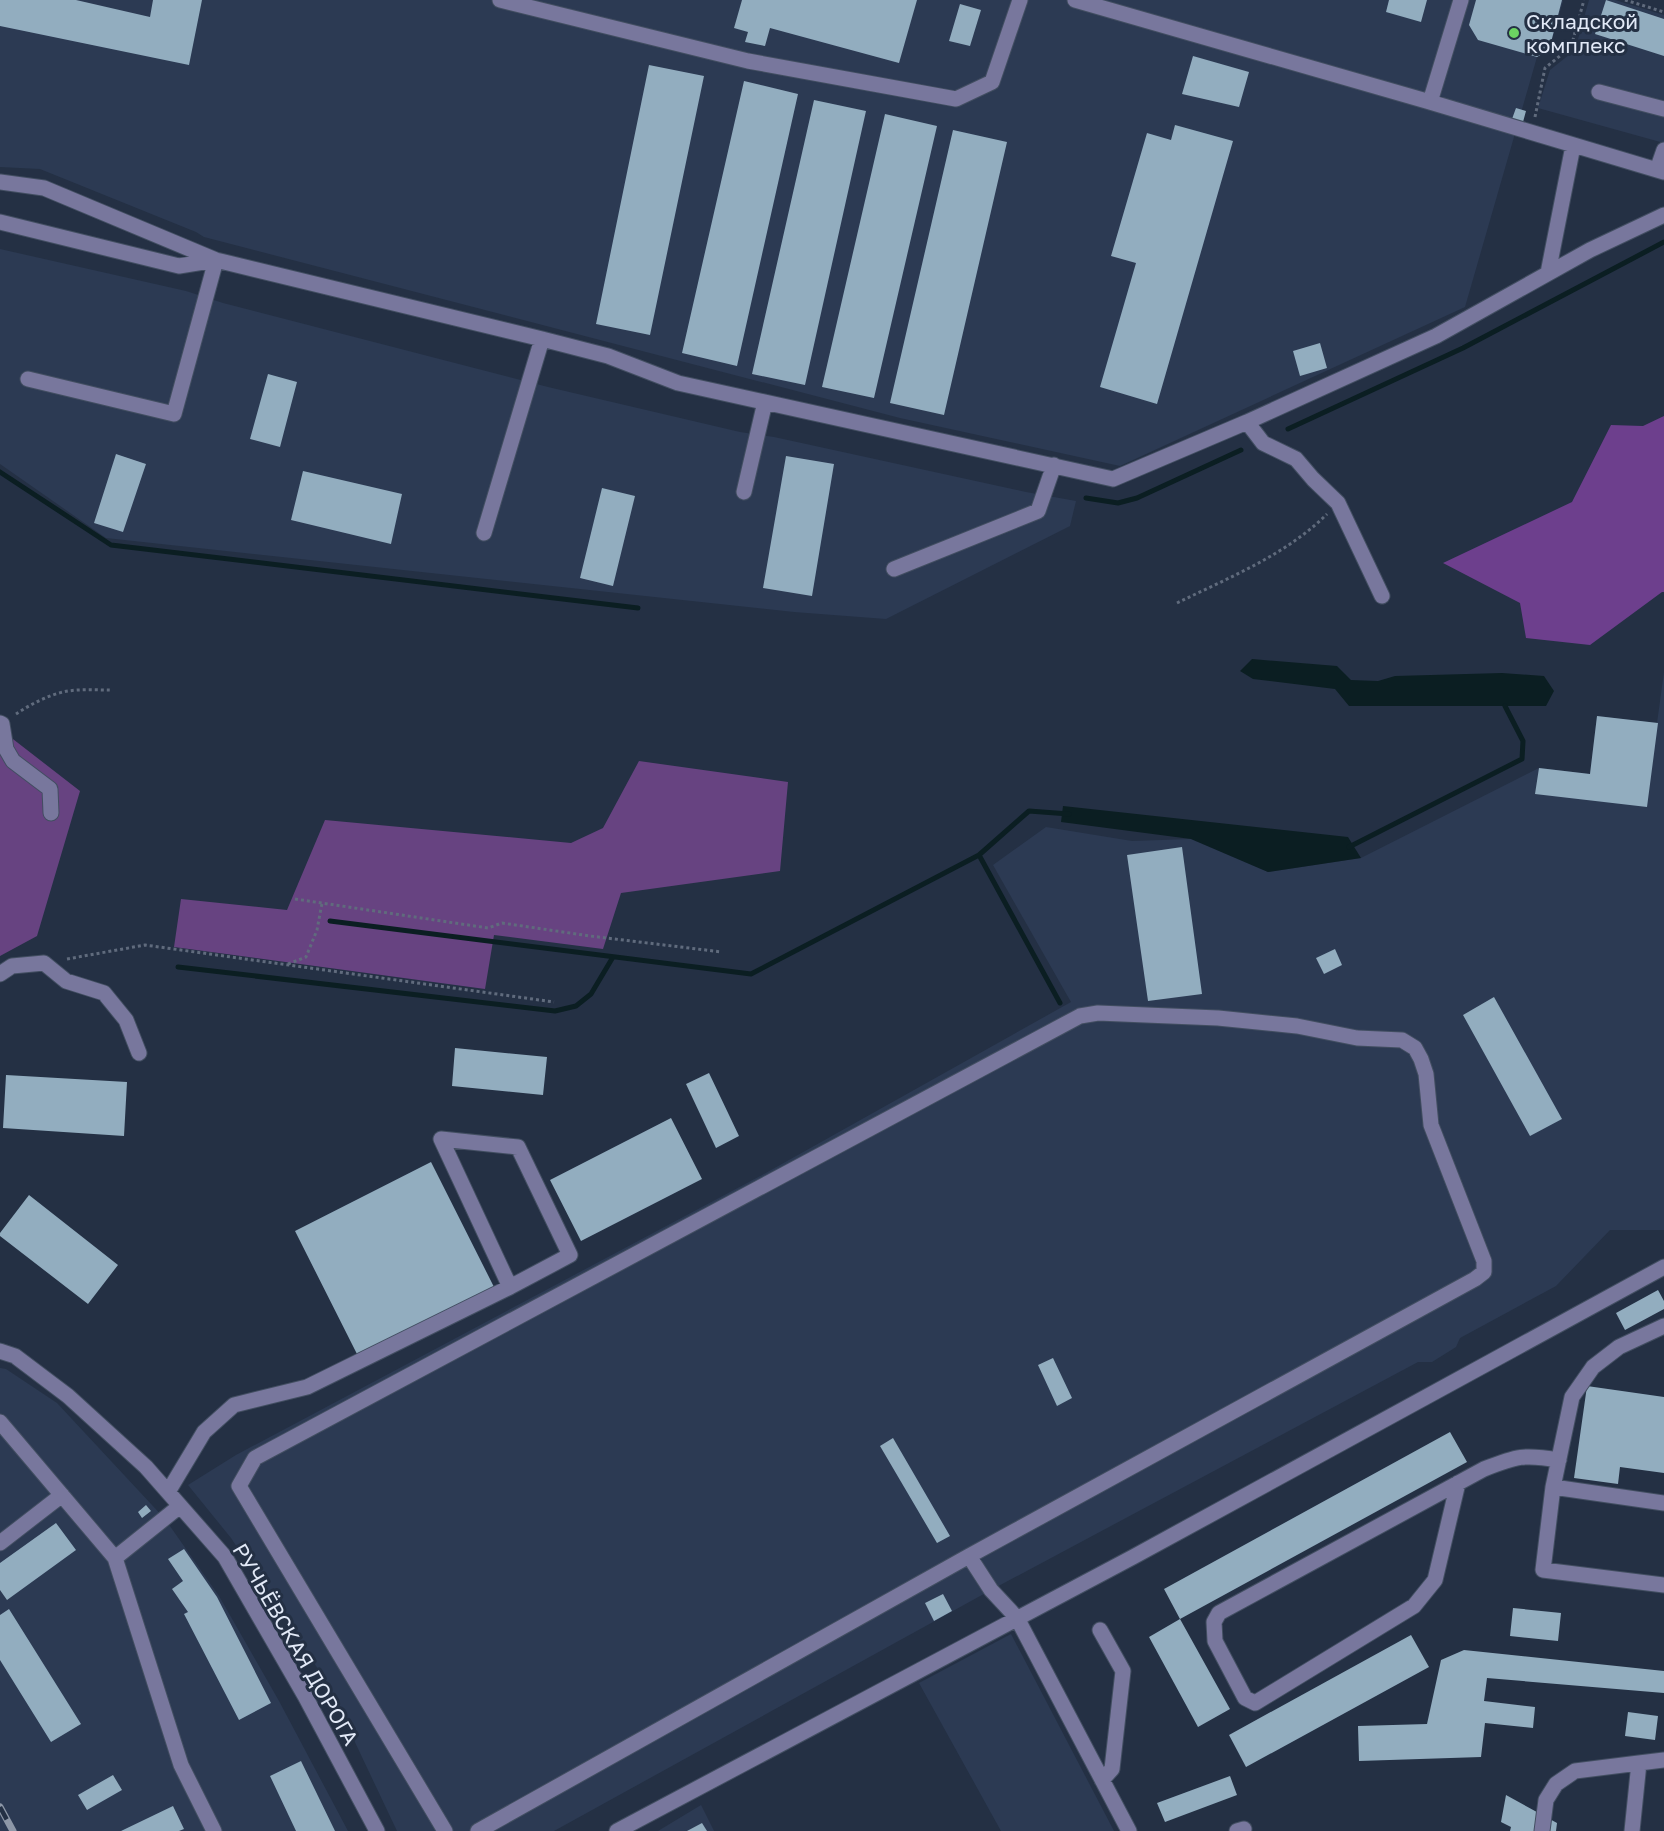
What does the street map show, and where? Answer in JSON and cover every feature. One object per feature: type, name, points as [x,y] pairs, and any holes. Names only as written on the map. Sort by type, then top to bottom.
[{"type":"street","points":[[500,0],[748,61],[956,99],[992,82],[1020,0]]},
{"type":"street","points":[[1075,0],[1661,171],[1664,150]]},
{"type":"street","points":[[1430,102],[1461,0]]},
{"type":"street","points":[[1599,92],[1664,109]]},
{"type":"street","points":[[1548,273],[1573,146]]},
{"type":"street","points":[[0,182],[44,188],[216,260],[608,356],[678,383],[1113,479],[1247,422],[1436,336],[1590,250],[1664,215]]},
{"type":"street","points":[[0,222],[179,266],[216,260]]},
{"type":"street","points":[[28,379],[174,414],[216,260]]},
{"type":"street","points":[[484,532],[543,339]]},
{"type":"street","points":[[744,492],[765,402]]},
{"type":"street","points":[[1247,422],[1263,443],[1296,459],[1312,479],[1338,503],[1382,596]]},
{"type":"street","points":[[894,569],[1038,511],[1054,465]]},
{"type":"street","points":[[1,723],[6,749],[13,761],[50,789],[51,813]]},
{"type":"street","points":[[0,974],[12,966],[44,963],[66,981],[104,993],[126,1020],[139,1053]]},
{"type":"street","points":[[445,1831],[239,1486],[255,1458],[1080,1016],[1098,1013],[1218,1018],[1298,1026],[1357,1038],[1402,1040],[1415,1048],[1426,1074],[1431,1125],[1484,1261],[1484,1272],[969,1556],[478,1831]]},
{"type":"street","points":[[168,1492],[204,1432],[234,1405],[307,1386],[510,1287],[570,1255],[518,1148],[441,1139],[510,1287]]},
{"type":"street","points":[[617,1831],[1133,1557],[1664,1267]]},
{"type":"street","points":[[1664,1326],[1619,1347],[1593,1367],[1572,1397],[1553,1487],[1543,1570],[1664,1585]]},
{"type":"street","name":"РУЧЬЁВСКАЯ ДОРОГА","points":[[0,1351],[15,1356],[68,1396],[146,1467],[225,1557],[305,1696],[377,1831]]},
{"type":"street","points":[[0,1422],[115,1558],[181,1765],[214,1831]]},
{"type":"street","points":[[1458,1483],[1435,1580],[1414,1606],[1255,1703],[1245,1698],[1215,1641],[1214,1622],[1219,1613],[1458,1483],[1485,1469],[1513,1458],[1532,1455],[1559,1460]]},
{"type":"street","points":[[1553,1487],[1664,1503]]},
{"type":"street","points":[[0,1543],[62,1495]]},
{"type":"street","points":[[115,1558],[180,1506]]},
{"type":"street","points":[[969,1556],[991,1590],[1017,1618],[1129,1831]]},
{"type":"street","points":[[1100,1630],[1123,1671],[1112,1769],[1102,1780]]},
{"type":"street","points":[[1542,1831],[1546,1800],[1556,1784],[1575,1771],[1664,1760]]},
{"type":"street","points":[[1632,1831],[1639,1763]]},
{"type":"path","points":[[1545,120],[1534,117],[1545,68],[1571,47],[1584,0]]},
{"type":"path","points":[[1625,0],[1664,12]]},
{"type":"path","points":[[1177,603],[1275,554],[1320,521],[1338,503]]},
{"type":"path","points":[[1,723],[52,696],[68,692],[111,690]]},
{"type":"path","points":[[295,899],[488,928],[502,923],[722,952]]},
{"type":"path","points":[[287,965],[306,957],[317,930],[322,903]]},
{"type":"path","points":[[44,963],[145,945],[554,1002]]},
{"type":"shaded area","points":[[0,0],[1563,1],[1549,50],[1537,57],[1465,307],[1120,466],[900,418],[204,237],[40,169],[0,167]]},
{"type":"shaded area","points":[[1589,0],[1615,0],[1664,15],[1664,143],[1538,108],[1550,70],[1575,50]]},
{"type":"shaded area","points":[[0,249],[186,291],[223,303],[548,387],[740,432],[774,437],[1076,501],[1070,526],[886,619],[794,612],[106,538],[0,464]]},
{"type":"shaded area","points":[[1664,416],[1664,592],[1590,645],[1526,638],[1520,603],[1443,563],[1572,502],[1611,425],[1643,426]]},
{"type":"shaded area","points":[[1252,659],[1337,666],[1351,680],[1378,681],[1395,676],[1502,673],[1544,676],[1554,691],[1546,706],[1349,706],[1335,689],[1253,679],[1240,671]]},
{"type":"shaded area","points":[[1664,672],[1664,1230],[1610,1230],[1556,1286],[1460,1338],[1456,1347],[1432,1362],[1418,1362],[991,1590],[554,1831],[397,1831],[326,1681],[231,1538],[188,1485],[236,1455],[764,1174],[1071,1002],[993,865],[1046,827],[1132,841],[1191,839],[1268,872],[1361,858],[1539,768],[1590,774],[1597,716],[1657,723]]},
{"type":"shaded area","points":[[0,729],[80,791],[37,936],[0,956]]},
{"type":"shaded area","points":[[639,761],[788,782],[780,871],[621,893],[603,949],[494,935],[485,989],[174,947],[181,899],[287,910],[325,820],[571,843],[603,828]]},
{"type":"shaded area","points":[[1063,806],[1348,837],[1361,858],[1268,872],[1191,839],[1061,822]]},
{"type":"shaded area","points":[[0,1368],[6,1369],[57,1403],[165,1519],[219,1596],[279,1701],[348,1831],[0,1831]]},
{"type":"shaded area","points":[[1011,1634],[1114,1831],[1001,1831],[919,1683]]},
{"type":"shaded area","points":[[701,1805],[714,1831],[658,1831]]},
{"type":"building","points":[[0,0],[76,0],[150,17],[153,0],[202,0],[189,65],[0,26]]},
{"type":"building","points":[[742,0],[917,0],[899,63],[770,28],[765,46],[745,42],[748,32],[734,28]]},
{"type":"building","points":[[1389,0],[1427,0],[1421,22],[1386,12]]},
{"type":"building","name":"Складской комплекс","points":[[1476,0],[1562,0],[1549,50],[1537,57],[1478,40],[1469,25]]},
{"type":"building","points":[[1606,0],[1664,19],[1664,56],[1595,34]]},
{"type":"building","points":[[960,4],[981,10],[970,46],[949,41]]},
{"type":"building","points":[[1193,56],[1249,72],[1239,107],[1182,94]]},
{"type":"building","points":[[649,65],[704,76],[650,335],[596,324]]},
{"type":"building","points":[[744,81],[798,94],[737,366],[682,353]]},
{"type":"building","points":[[814,100],[866,111],[805,385],[752,374]]},
{"type":"building","points":[[1516,108],[1526,111],[1523,122],[1512,119]]},
{"type":"building","points":[[885,114],[937,126],[874,398],[822,387]]},
{"type":"building","points":[[1175,125],[1233,141],[1157,404],[1100,387],[1136,263],[1111,256],[1147,133],[1171,140]]},
{"type":"building","points":[[953,130],[1007,142],[944,415],[890,403]]},
{"type":"building","points":[[1320,343],[1327,368],[1300,376],[1293,351]]},
{"type":"building","points":[[268,374],[297,382],[280,447],[250,439]]},
{"type":"building","points":[[116,454],[146,464],[123,532],[94,523]]},
{"type":"building","points":[[786,456],[834,464],[812,596],[763,588]]},
{"type":"building","points":[[303,471],[402,494],[391,544],[291,520]]},
{"type":"building","points":[[602,488],[635,496],[613,586],[580,578]]},
{"type":"building","points":[[1597,716],[1658,723],[1647,807],[1535,794],[1539,768],[1590,774]]},
{"type":"building","points":[[1182,847],[1202,994],[1148,1001],[1127,855]]},
{"type":"building","points":[[1335,949],[1342,965],[1324,974],[1316,958]]},
{"type":"building","points":[[1494,997],[1562,1119],[1530,1136],[1463,1015]]},
{"type":"building","points":[[455,1048],[547,1057],[543,1095],[452,1086]]},
{"type":"building","points":[[709,1073],[739,1136],[716,1148],[686,1084]]},
{"type":"building","points":[[6,1075],[127,1082],[124,1136],[3,1128]]},
{"type":"building","points":[[671,1118],[702,1179],[581,1241],[550,1180]]},
{"type":"building","points":[[431,1162],[494,1287],[358,1356],[295,1231]]},
{"type":"building","points":[[29,1195],[118,1265],[88,1304],[0,1236]]},
{"type":"building","points":[[1658,1290],[1664,1301],[1664,1309],[1625,1330],[1616,1313]]},
{"type":"building","points":[[1053,1358],[1072,1398],[1057,1406],[1038,1365]]},
{"type":"building","points":[[1587,1386],[1664,1397],[1664,1473],[1620,1467],[1618,1484],[1574,1478]]},
{"type":"building","points":[[1450,1432],[1467,1462],[1180,1619],[1164,1589]]},
{"type":"building","points":[[893,1438],[950,1536],[937,1543],[880,1446]]},
{"type":"building","points":[[146,1505],[151,1511],[142,1518],[138,1512]]},
{"type":"building","points":[[56,1523],[76,1550],[7,1600],[0,1590],[0,1563]]},
{"type":"building","points":[[184,1549],[217,1597],[271,1703],[239,1720],[184,1614],[188,1612],[172,1589],[183,1581],[168,1559]]},
{"type":"building","points":[[943,1594],[952,1611],[934,1621],[925,1603]]},
{"type":"building","points":[[1513,1608],[1561,1613],[1558,1641],[1510,1636]]},
{"type":"building","points":[[9,1609],[81,1724],[51,1742],[0,1660],[0,1615]]},
{"type":"building","points":[[1180,1619],[1230,1709],[1198,1727],[1149,1637]]},
{"type":"building","points":[[1411,1635],[1429,1667],[1246,1767],[1229,1735]]},
{"type":"building","points":[[1464,1650],[1664,1671],[1664,1693],[1487,1678],[1484,1701],[1535,1707],[1533,1728],[1485,1723],[1481,1757],[1359,1761],[1358,1726],[1427,1724],[1441,1660]]},
{"type":"building","points":[[1628,1712],[1658,1716],[1655,1740],[1625,1736]]},
{"type":"building","points":[[301,1761],[335,1831],[296,1831],[270,1776]]},
{"type":"building","points":[[113,1775],[122,1790],[87,1810],[78,1795]]},
{"type":"building","points":[[1230,1776],[1237,1795],[1165,1822],[1157,1803]]},
{"type":"building","points":[[1506,1795],[1557,1823],[1556,1831],[1510,1831],[1511,1827],[1501,1822]]},
{"type":"building","points":[[173,1806],[184,1829],[179,1831],[121,1831]]},
{"type":"building","points":[[702,1823],[707,1831],[687,1831]]},
{"type":"waterway","points":[[1288,429],[1463,348],[1664,242]]},
{"type":"waterway","points":[[1086,498],[1118,503],[1137,498],[1241,450]]},
{"type":"waterway","points":[[0,472],[111,545],[638,608]]},
{"type":"waterway","points":[[1349,847],[1522,759],[1523,741],[1505,706]]},
{"type":"waterway","points":[[979,855],[1029,811],[1069,814]]},
{"type":"waterway","points":[[330,921],[751,974],[979,855],[1060,1003]]},
{"type":"waterway","points":[[178,967],[555,1011],[576,1006],[591,994],[613,957]]},
{"type":"railway","points":[[0,1807],[13,1831]]},
{"type":"place","name":"Складской комплекс","points":[[1514,33]]}]
